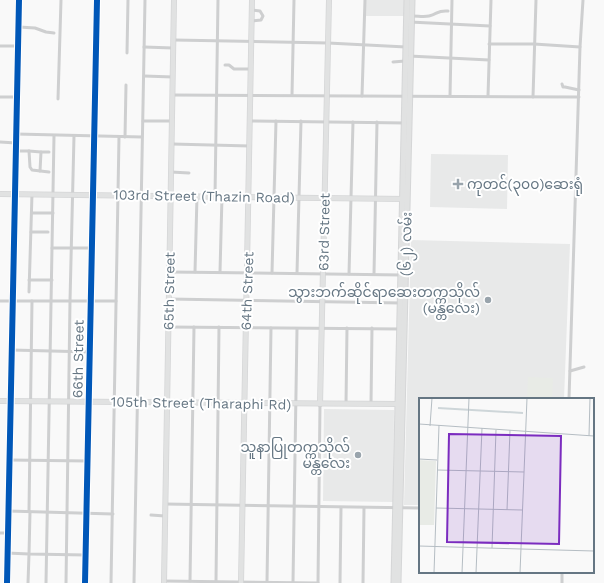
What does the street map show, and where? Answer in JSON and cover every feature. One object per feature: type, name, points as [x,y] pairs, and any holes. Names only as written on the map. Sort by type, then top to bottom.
[{"type":"main road","name":"(၆၂) လမ်း","points":[[407,0],[405,59],[408,97]]},
{"type":"main road","name":"(၆၂) လမ်း","points":[[394,583],[401,404],[407,123],[412,59],[412,0]]},
{"type":"main road","name":"(၆၂) လမ်း","points":[[398,508],[398,583]]},
{"type":"street","points":[[7,583],[19,0]]},
{"type":"street","points":[[58,99],[61,0]]},
{"type":"street","name":"66th Street","points":[[85,583],[90,402],[97,0]]},
{"type":"street","points":[[127,53],[128,0]]},
{"type":"street","points":[[134,583],[136,402],[146,0]]},
{"type":"street","name":"65th Street","points":[[164,582],[174,0]]},
{"type":"street","points":[[215,196],[216,41],[218,0]]},
{"type":"street","name":"64th Street","points":[[241,582],[252,0]]},
{"type":"street","points":[[292,95],[294,0]]},
{"type":"street","name":"63rd Street","points":[[318,583],[318,507],[329,0]]},
{"type":"street","points":[[362,96],[365,0]]},
{"type":"street","points":[[450,96],[452,0]]},
{"type":"street","points":[[488,96],[491,0]]},
{"type":"street","points":[[533,97],[536,0]]},
{"type":"street","points":[[569,398],[580,47],[583,0]]},
{"type":"street","points":[[251,21],[261,20],[263,16],[260,11],[252,10]]},
{"type":"street","points":[[413,16],[431,16],[438,11],[448,11]]},
{"type":"street","points":[[406,22],[490,26]]},
{"type":"street","points":[[18,27],[35,28],[46,32],[54,32]]},
{"type":"street","points":[[174,40],[328,43],[412,47]]},
{"type":"street","points":[[489,44],[534,44],[580,47]]},
{"type":"street","points":[[0,46],[18,46]]},
{"type":"street","points":[[144,48],[173,48]]},
{"type":"street","points":[[393,62],[405,59],[450,58],[489,60]]},
{"type":"street","points":[[225,65],[234,69],[250,68]]},
{"type":"street","points":[[144,76],[173,77]]},
{"type":"street","points":[[562,84],[567,88],[579,90]]},
{"type":"street","points":[[125,137],[126,85]]},
{"type":"street","points":[[173,94],[408,97],[579,97]]},
{"type":"street","points":[[0,97],[16,97]]},
{"type":"street","points":[[143,121],[172,121]]},
{"type":"street","points":[[250,121],[407,123]]},
{"type":"street","points":[[272,273],[276,121]]},
{"type":"street","points":[[297,273],[301,121]]},
{"type":"street","points":[[349,274],[353,122]]},
{"type":"street","points":[[374,274],[377,122]]},
{"type":"street","points":[[16,134],[142,137]]},
{"type":"street","points":[[46,583],[54,136]]},
{"type":"street","points":[[66,583],[68,401],[74,136]]},
{"type":"street","points":[[111,583],[119,137]]},
{"type":"street","points":[[0,142],[16,143]]},
{"type":"street","points":[[172,144],[250,146]]},
{"type":"street","points":[[16,151],[50,152]]},
{"type":"street","points":[[29,151],[30,168],[32,170],[49,172]]},
{"type":"street","points":[[40,171],[41,152]]},
{"type":"street","points":[[171,172],[189,173]]},
{"type":"street","name":"103rd Street (Thazin Road)","points":[[0,194],[405,199]]},
{"type":"street","points":[[28,292],[32,194]]},
{"type":"street","points":[[195,272],[197,196]]},
{"type":"street","points":[[220,272],[222,196]]},
{"type":"street","points":[[32,213],[53,213]]},
{"type":"street","points":[[31,232],[48,232]]},
{"type":"street","points":[[52,248],[93,248]]},
{"type":"street","points":[[170,272],[403,275]]},
{"type":"street","points":[[29,280],[52,280]]},
{"type":"street","points":[[169,299],[402,303]]},
{"type":"street","points":[[0,301],[116,301]]},
{"type":"street","points":[[28,583],[32,301]]},
{"type":"street","points":[[168,327],[402,329]]},
{"type":"street","points":[[190,581],[194,327]]},
{"type":"street","points":[[216,581],[219,327]]},
{"type":"street","points":[[267,582],[271,328]]},
{"type":"street","points":[[346,404],[347,328]]},
{"type":"street","points":[[371,404],[372,328]]},
{"type":"street","points":[[293,582],[297,329]]},
{"type":"street","points":[[11,350],[91,352]]},
{"type":"street","points":[[570,372],[584,367]]},
{"type":"street","name":"105th Street (Tharaphi Rd)","points":[[0,401],[401,404]]},
{"type":"street","points":[[9,460],[88,461]]},
{"type":"street","points":[[165,504],[341,508],[419,508]]},
{"type":"street","points":[[340,583],[341,508]]},
{"type":"street","points":[[363,583],[364,508]]},
{"type":"street","points":[[8,511],[113,514]]},
{"type":"street","points":[[151,515],[165,516]]},
{"type":"street","points":[[0,533],[8,533]]},
{"type":"street","points":[[7,554],[86,555]]},
{"type":"street","points":[[562,573],[562,583]]},
{"type":"street","points":[[562,578],[568,578]]},
{"type":"street","points":[[164,582],[216,581],[318,583]]},
{"type":"shaded area","points":[[366,0],[405,0],[404,16],[365,16]]},
{"type":"shaded area","points":[[431,154],[508,155],[507,209],[430,207]]},
{"type":"shaded area","name":"သွားဘက်ဆိုင်ရာဆေးတက္ကသိုလ် (မန္တလေး)","points":[[411,240],[570,244],[564,398],[419,398],[419,505],[404,505]]},
{"type":"shaded area","points":[[528,377],[553,378],[552,398],[527,398]]},
{"type":"shaded area","name":"သူနာပြုတက္ကသိုလ် မန္တလေး","points":[[324,409],[394,410],[393,502],[323,501]]},
{"type":"cycle path","points":[[7,583],[19,0]]},
{"type":"cycle path","points":[[85,583],[97,0]]},
{"type":"place","name":"ကုတင်(၃၀၀)ဆေးရုံ","points":[[458,184]]},
{"type":"place","name":"သွားဘက်ဆိုင်ရာဆေးတက္ကသိုလ် (မန္တလေး)","points":[[488,300]]},
{"type":"place","name":"သူနာပြုတက္ကသိုလ် မန္တလေး","points":[[358,455]]}]
